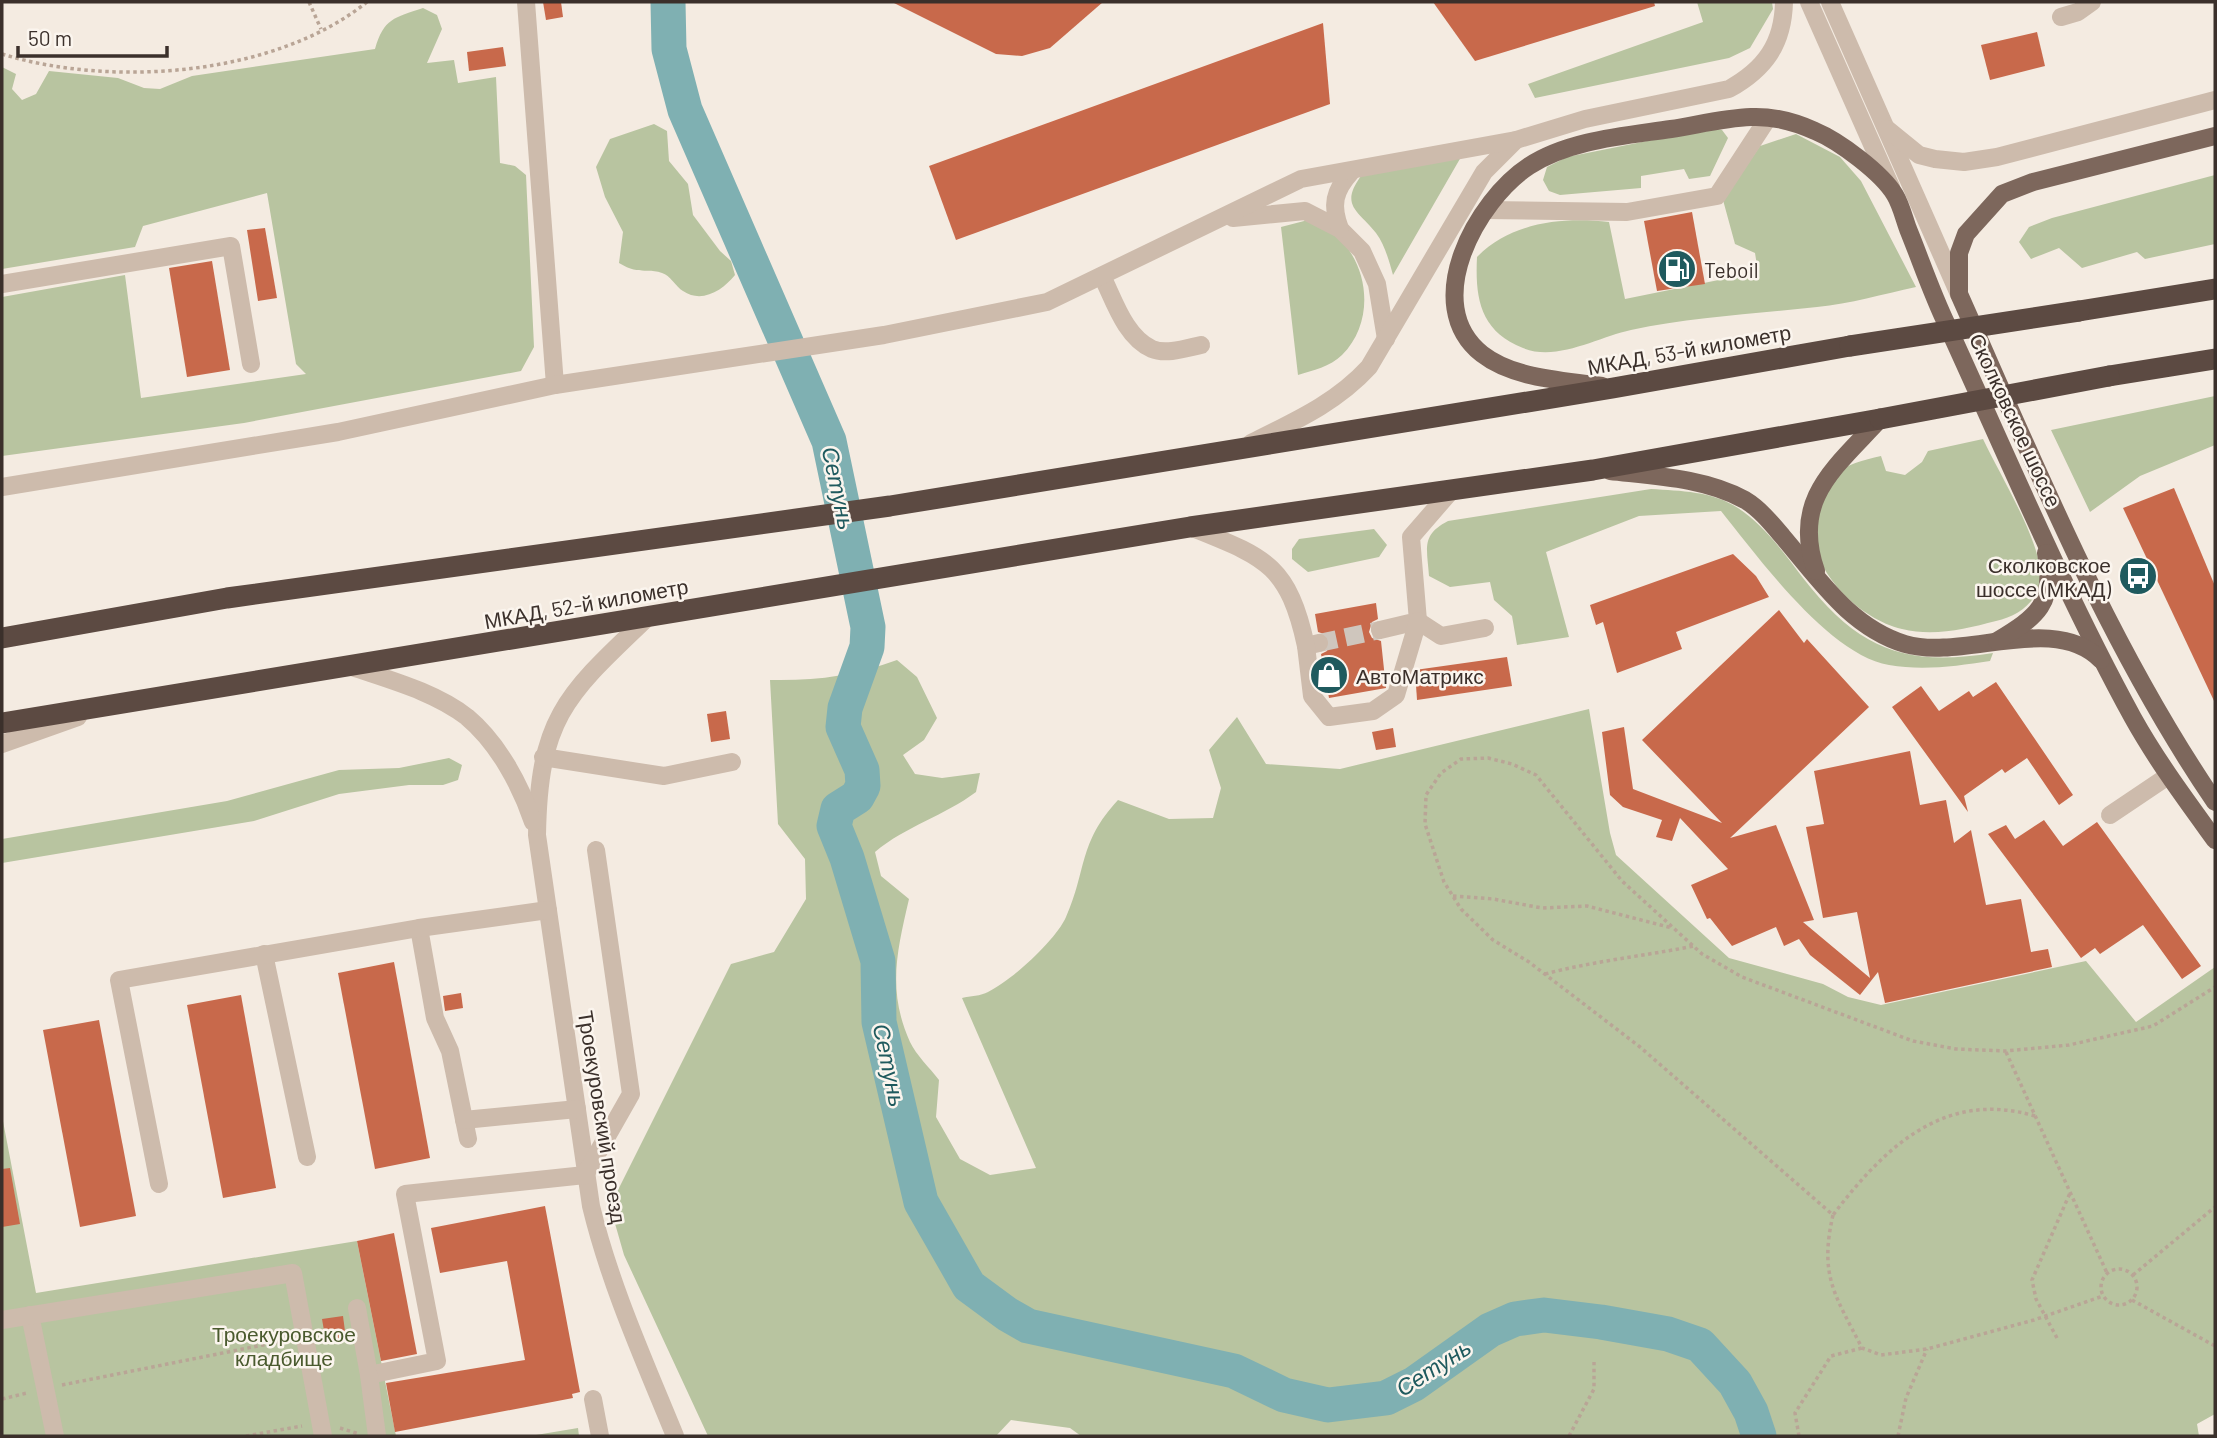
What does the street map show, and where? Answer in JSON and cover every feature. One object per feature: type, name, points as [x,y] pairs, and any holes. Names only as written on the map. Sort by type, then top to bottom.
[{"type":"highway","name":"МКАД, 53-й километр","points":[[2,638],[227,598],[890,506],[1613,388],[1850,346],[2215,289]]},
{"type":"highway","points":[[1184,528],[1593,470],[2215,359]]},
{"type":"highway","name":"МКАД, 52-й километр","points":[[2,723],[1184,528]]},
{"type":"main road","points":[[1613,388],[1525,374],[1480,353],[1467,337],[1458,317],[1454,296],[1459,264],[1468,237],[1486,210],[1516,175],[1557,153],[1627,136],[1723,120],[1768,118],[1810,129],[1845,148],[1894,193]]},
{"type":"main road","points":[[1959,294],[1959,253],[1966,234],[2002,194],[2033,182],[2215,136]]},
{"type":"main road","name":"Сколковское шоссе","points":[[1894,193],[1943,318],[2107,666],[2133,718],[2168,776],[2215,840]]},
{"type":"main road","name":"Сколковское шоссе","points":[[1959,294],[2067,535],[2127,657],[2172,739],[2215,802]]},
{"type":"main road","points":[[1818,578],[1808,536],[1809,512],[1817,490],[1880,419]]},
{"type":"main road","points":[[1593,470],[1696,482],[1737,496],[1765,516],[1859,622],[1894,640],[1908,645],[1949,648],[1997,641],[2045,639],[2070,643],[2093,652],[2107,666]]},
{"type":"main road","points":[[1997,641],[2029,621],[2039,611],[2048,592],[2050,573],[2041,529]]},
{"type":"street","points":[[526,2],[555,385]]},
{"type":"street","points":[[2,487],[338,432],[555,385],[884,335],[1047,302],[1301,179],[1516,140],[1585,119],[1729,89],[1749,78],[1769,58],[1784,21],[1784,2]]},
{"type":"street","name":"Сколковское шоссе","points":[[1809,2],[1894,193]]},
{"type":"street","name":"Сколковское шоссе","points":[[1830,2],[1959,294]]},
{"type":"street","points":[[2061,17],[2078,12],[2092,2]]},
{"type":"street","points":[[1887,129],[1919,155],[1964,162],[1997,157],[2215,100]]},
{"type":"street","points":[[1486,210],[1627,212],[1717,196],[1768,118]]},
{"type":"street","points":[[1238,450],[1326,406],[1350,389],[1369,367],[1484,172],[1516,140]]},
{"type":"street","points":[[1340,229],[1334,213],[1335,196],[1351,172]]},
{"type":"street","points":[[1223,219],[1305,211],[1340,229],[1362,251],[1377,284],[1386,339]]},
{"type":"street","points":[[2,284],[231,246],[251,364]]},
{"type":"street","points":[[1102,276],[1134,335],[1152,349],[1174,351],[1201,345]]},
{"type":"street","points":[[1184,528],[1254,554],[1285,583],[1298,606],[1313,645],[1312,696],[1329,717],[1373,711],[1396,695],[1418,621],[1410,537],[1450,492]]},
{"type":"street","name":"Троекуровский проезд","points":[[537,835],[538,793],[543,757],[551,730],[565,703],[595,667],[648,617]]},
{"type":"street","points":[[1380,630],[1418,621],[1441,636],[1485,628]]},
{"type":"street","name":"Троекуровский проезд","points":[[352,667],[406,686],[467,717],[500,755],[525,798],[537,835],[586,1175],[601,1250],[675,1436]]},
{"type":"street","points":[[2,744],[111,706]]},
{"type":"street","points":[[543,757],[664,776],[732,762]]},
{"type":"street","points":[[2110,815],[2168,776]]},
{"type":"street","points":[[369,1375],[437,1361],[405,1194],[586,1175],[631,1094],[596,850]]},
{"type":"street","points":[[159,1184],[119,980],[419,928],[548,910]]},
{"type":"street","points":[[419,928],[435,1018],[450,1051],[468,1139]]},
{"type":"street","points":[[264,954],[307,1157]]},
{"type":"street","points":[[464,1120],[577,1109]]},
{"type":"street","points":[[2,1320],[293,1273],[323,1436]]},
{"type":"street","points":[[357,1308],[377,1436]]},
{"type":"street","points":[[30,1315],[55,1436]]},
{"type":"street","points":[[593,1399],[600,1436]]},
{"type":"path","points":[[309,2],[321,29]]},
{"type":"path","points":[[2,54],[71,70],[127,73],[242,60],[321,29],[349,16],[367,2]]},
{"type":"path","points":[[1833,1215],[1640,1047],[1545,974],[1493,940],[1461,909],[1434,856],[1425,824],[1426,795],[1441,773],[1461,759],[1488,758],[1512,764],[1536,775],[1622,881],[1694,946],[1742,977],[1913,1041],[1955,1049],[2006,1051],[2069,1045],[2153,1026],[2215,987]]},
{"type":"path","points":[[1453,897],[1493,898],[1542,908],[1587,906],[1674,929]]},
{"type":"path","points":[[1545,974],[1595,961],[1646,956],[1694,946]]},
{"type":"path","points":[[2006,1051],[2107,1273]]},
{"type":"path","points":[[1862,1348],[1828,1274],[1825,1247],[1833,1215],[1892,1147],[1923,1125],[1964,1112],[2012,1109],[2035,1116]]},
{"type":"path","points":[[2057,1338],[2036,1299],[2032,1280],[2070,1193]]},
{"type":"path","points":[[2133,1275],[2215,1207]]},
{"type":"path","points":[[2122,1269],[2133,1275],[2137,1285],[2132,1300],[2120,1305],[2107,1301],[2101,1285],[2107,1273],[2122,1269]]},
{"type":"path","points":[[1799,1436],[1795,1413],[1831,1356],[1862,1348],[1881,1355],[1927,1349],[2046,1316],[2103,1296]]},
{"type":"path","points":[[2132,1300],[2215,1346]]},
{"type":"path","points":[[2,1399],[305,1337]]},
{"type":"path","points":[[1898,1436],[1906,1398],[1927,1349]]},
{"type":"path","points":[[1569,1436],[1594,1389],[1594,1362]]},
{"type":"green space","points":[[1697,2],[1772,2],[1773,9],[1750,48],[1729,58],[1535,98],[1528,84],[1703,22]]},
{"type":"green space","points":[[423,8],[437,15],[442,29],[427,63],[454,60],[458,83],[496,77],[500,163],[515,166],[526,175],[534,347],[521,371],[244,423],[2,456],[2,297],[125,275],[141,398],[306,374],[296,364],[267,193],[143,226],[135,247],[2,269],[2,67],[16,74],[12,89],[22,100],[36,94],[49,71],[118,78],[144,88],[160,89],[192,76],[375,49],[386,25]]},
{"type":"green space","points":[[654,124],[667,131],[669,161],[688,184],[693,215],[720,251],[731,261],[735,275],[712,294],[690,295],[665,274],[632,269],[619,263],[623,232],[605,197],[596,167],[610,139]]},
{"type":"green space","points":[[1712,128],[1722,130],[1728,138],[1710,176],[1689,179],[1684,169],[1641,176],[1641,188],[1560,195],[1549,191],[1543,180],[1547,167],[1567,157]]},
{"type":"green space","points":[[1796,134],[1840,157],[1861,181],[1916,287],[1829,306],[1700,319],[1631,330],[1577,347],[1550,352],[1523,348],[1509,341],[1489,323],[1479,299],[1477,257],[1506,236],[1539,224],[1574,220],[1609,222],[1625,299],[1758,272],[1755,253],[1735,244],[1723,200],[1760,146]]},
{"type":"green space","points":[[1461,157],[1393,275],[1379,238],[1354,208],[1352,194],[1355,186],[1361,176]]},
{"type":"green space","points":[[2215,175],[2215,244],[2145,259],[2137,252],[2082,268],[2059,248],[2031,259],[2019,242],[2029,227],[2052,218]]},
{"type":"green space","points":[[1308,220],[1337,236],[1350,252],[1362,281],[1364,297],[1359,328],[1342,355],[1327,365],[1298,375],[1281,227]]},
{"type":"green space","points":[[2215,396],[2215,445],[2140,476],[2090,512],[2051,430]]},
{"type":"green space","points":[[1983,439],[2032,540],[2040,570],[2038,589],[2034,597],[2022,610],[2005,619],[1938,632],[1902,629],[1864,611],[1846,597],[1831,579],[1813,540],[1813,519],[1819,498],[1828,481],[1849,465],[1881,456],[1886,471],[1905,475],[1922,462],[1928,451]]},
{"type":"green space","points":[[1651,489],[1707,495],[1738,508],[1773,540],[1803,578],[1844,622],[1886,648],[1934,657],[1993,653],[1990,661],[1914,668],[1889,665],[1866,657],[1843,643],[1796,602],[1721,511],[1639,516],[1546,552],[1569,637],[1517,645],[1512,616],[1494,600],[1490,582],[1450,587],[1429,576],[1427,550],[1430,537],[1439,526],[1448,521]]},
{"type":"green space","points":[[1374,529],[1387,545],[1379,557],[1308,572],[1292,559],[1292,549],[1299,539]]},
{"type":"green space","points":[[897,660],[917,677],[937,718],[924,740],[903,755],[915,774],[942,778],[980,773],[976,792],[899,835],[875,852],[881,876],[909,899],[896,971],[898,1005],[910,1042],[939,1080],[936,1117],[960,1159],[990,1175],[1036,1168],[962,998],[998,987],[1032,959],[1053,937],[1073,900],[1096,830],[1118,800],[1169,819],[1213,818],[1221,788],[1209,750],[1237,717],[1266,764],[1340,769],[1589,709],[1616,855],[1729,958],[1823,984],[1848,997],[1881,1005],[2086,961],[2136,1022],[2215,967],[2215,1414],[2197,1424],[2199,1436],[1081,1436],[1070,1428],[1011,1420],[996,1436],[708,1436],[624,1255],[610,1206],[731,964],[774,952],[806,899],[805,859],[778,824],[770,680],[834,676]]},
{"type":"green space","points":[[449,758],[462,765],[458,780],[443,785],[409,785],[339,794],[254,821],[2,863],[2,839],[227,801],[339,770],[399,768]]},
{"type":"green space","name":"Троекуровское кладбище","points":[[2,1116],[36,1293],[357,1241],[396,1436],[2,1436]]},
{"type":"green space","points":[[578,1428],[579,1436],[530,1436]]},
{"type":"building","points":[[543,2],[561,2],[563,17],[546,20]]},
{"type":"building","points":[[892,2],[1103,2],[1050,48],[1022,56],[996,54]]},
{"type":"building","points":[[1433,2],[1654,2],[1655,6],[1475,61]]},
{"type":"building","points":[[1323,23],[1330,104],[956,240],[929,166]]},
{"type":"building","points":[[2037,32],[2045,66],[1990,80],[1981,45]]},
{"type":"building","points":[[503,47],[506,66],[469,71],[467,52]]},
{"type":"building","points":[[1692,212],[1705,284],[1657,291],[1644,221]]},
{"type":"building","points":[[265,228],[277,298],[258,301],[247,230]]},
{"type":"building","points":[[212,261],[230,370],[187,377],[169,268]]},
{"type":"building","points":[[2174,488],[2215,586],[2215,703],[2123,508]]},
{"type":"building","points":[[1733,554],[1756,576],[1769,597],[1676,632],[1682,649],[1617,673],[1603,622],[1596,625],[1590,605]]},
{"type":"building","points":[[1376,603],[1378,619],[1372,622],[1369,632],[1372,638],[1381,641],[1386,688],[1329,698],[1321,654],[1327,651],[1330,641],[1327,635],[1318,632],[1315,614]]},
{"type":"building","points":[[1779,610],[1804,643],[1807,639],[1869,707],[1730,838],[1776,825],[1814,920],[1803,922],[1870,978],[1857,912],[1823,918],[1806,827],[1824,824],[1814,771],[1910,751],[1920,805],[1946,800],[1954,843],[1971,830],[1986,905],[2021,899],[2031,952],[2048,949],[2052,967],[1885,1003],[1878,972],[1860,995],[1810,955],[1799,939],[1784,946],[1776,927],[1732,946],[1710,918],[1707,919],[1691,885],[1728,869],[1680,818],[1672,841],[1656,837],[1662,820],[1623,807],[1610,795],[1602,732],[1624,727],[1633,789],[1722,823],[1642,740]]},
{"type":"building","points":[[1507,657],[1512,686],[1417,700],[1415,670]]},
{"type":"building","points":[[1996,682],[2073,795],[2059,805],[2027,758],[2005,773],[2002,769],[1964,796],[1968,812],[1892,707],[1921,686],[1939,711],[1969,691],[1973,697]]},
{"type":"building","points":[[726,711],[730,739],[711,742],[707,714]]},
{"type":"building","points":[[1393,728],[1396,747],[1376,750],[1372,732]]},
{"type":"building","points":[[2044,820],[2063,846],[2097,822],[2201,966],[2182,979],[2143,925],[2100,954],[2095,948],[2081,958],[1988,834],[2006,825],[2015,839]]},
{"type":"building","points":[[394,962],[430,1158],[375,1169],[338,973]]},
{"type":"building","points":[[461,993],[463,1008],[445,1011],[443,996]]},
{"type":"building","points":[[241,995],[276,1188],[223,1198],[187,1005]]},
{"type":"building","points":[[99,1020],[136,1216],[80,1227],[43,1030]]},
{"type":"building","points":[[10,1168],[20,1224],[2,1227],[2,1169]]},
{"type":"building","points":[[545,1206],[580,1392],[572,1394],[573,1398],[395,1432],[386,1383],[525,1360],[507,1261],[440,1273],[431,1228]]},
{"type":"building","points":[[394,1233],[417,1354],[381,1361],[357,1241]]},
{"type":"building","points":[[343,1316],[346,1339],[326,1342],[322,1319]]},
{"type":"waterway","name":"Сетунь","points":[[668,2],[669,49],[685,110],[829,441],[868,627],[867,647],[845,708],[843,727],[862,770],[863,786],[857,797],[838,809],[834,826],[847,858],[878,961],[879,1022],[921,1202],[969,1286],[1028,1326],[1234,1371],[1284,1395],[1328,1405],[1386,1398],[1414,1384],[1490,1330],[1515,1319],[1544,1315],[1668,1334],[1700,1345],[1735,1383],[1751,1412],[1759,1436]]},
{"type":"tunnel","points":[[1319,643],[1380,630]]},
{"type":"place","name":"Teboil","points":[[1677,269]]},
{"type":"place","name":"Сколковское шоссе (МКАД)","points":[[2138,576]]},
{"type":"place","name":"АвтоМатрикс","points":[[1329,675]]}]
